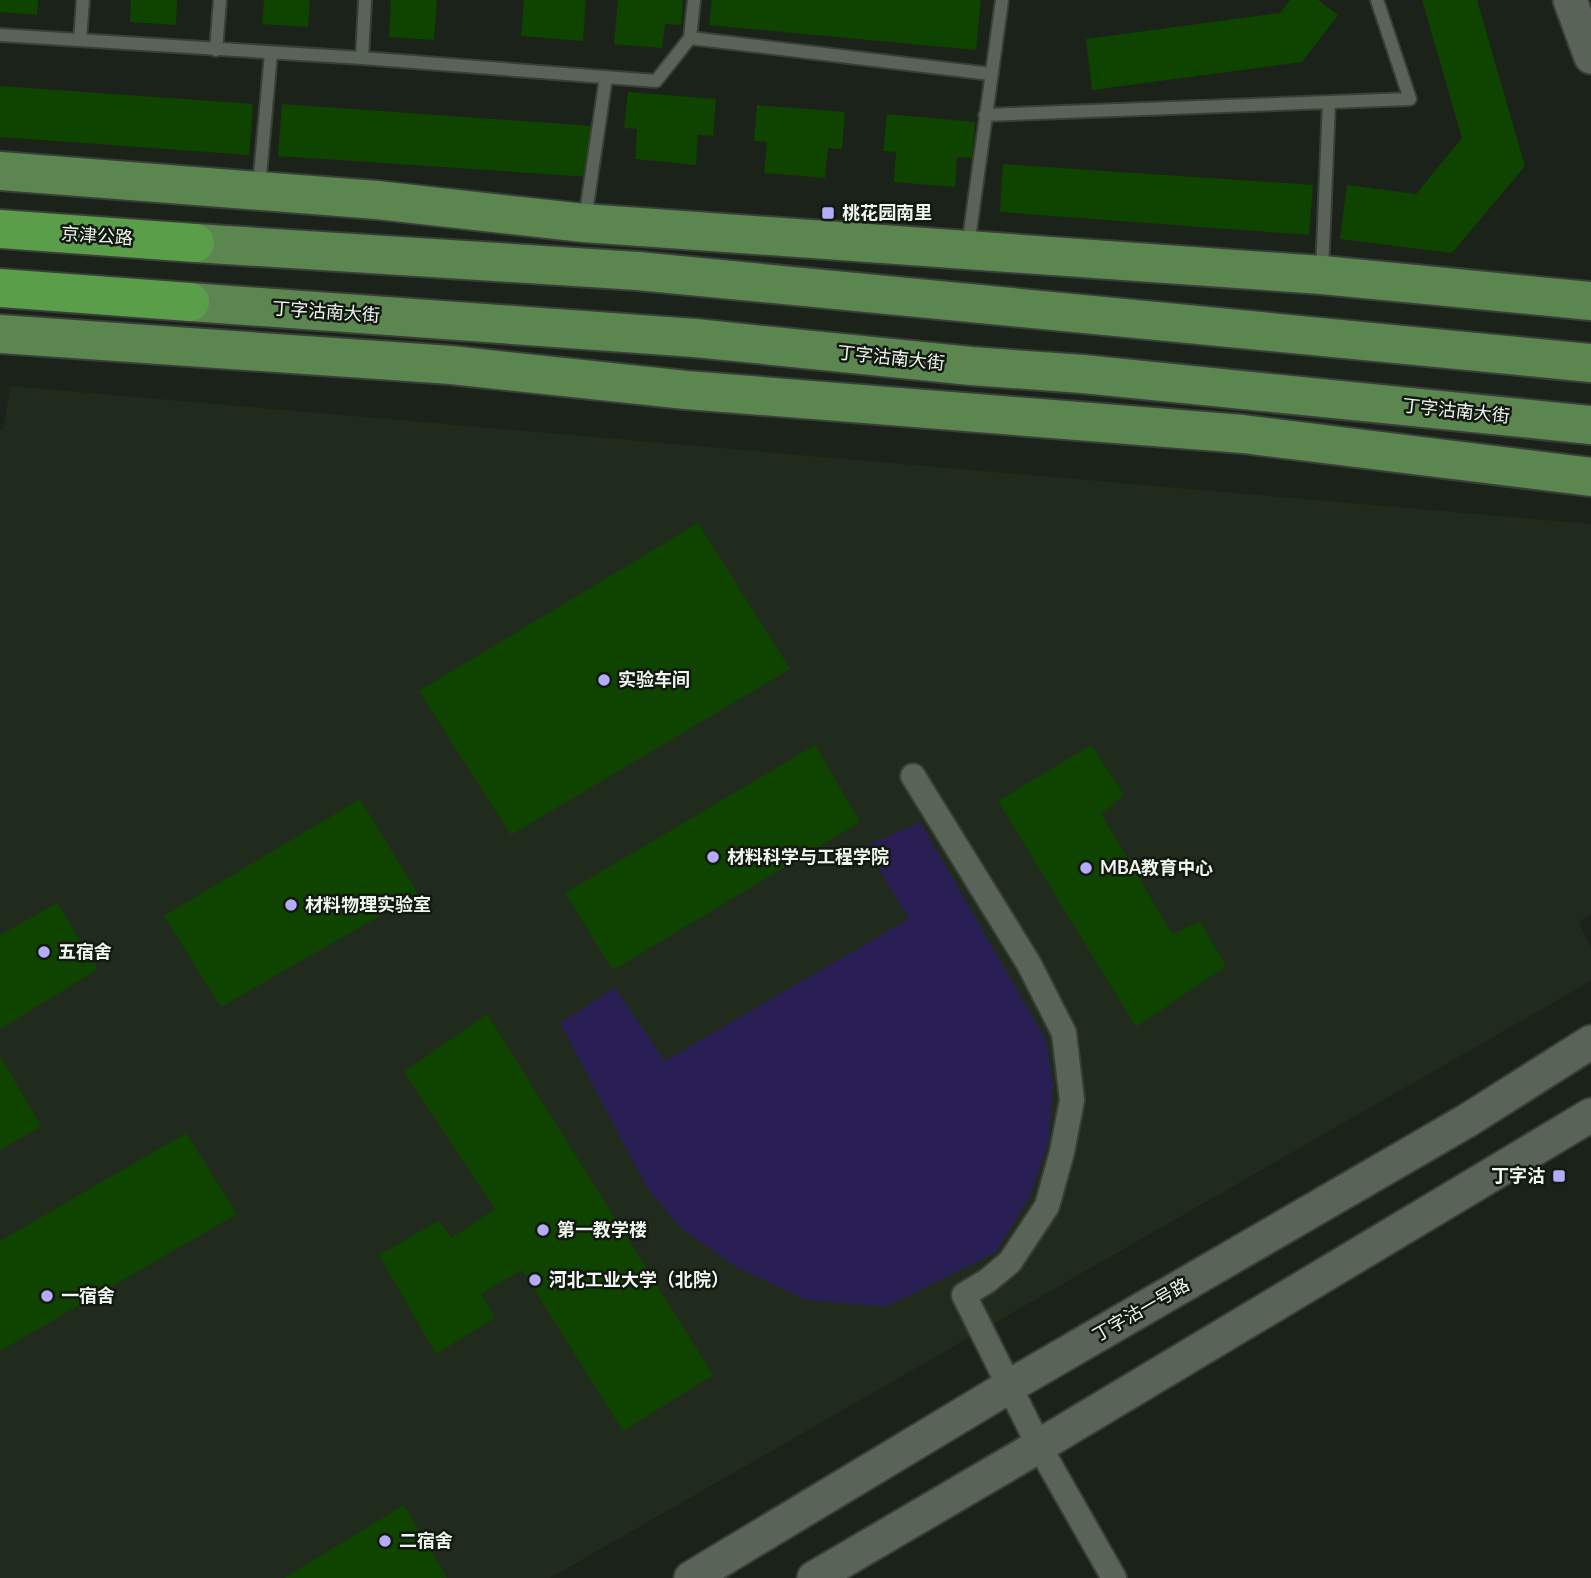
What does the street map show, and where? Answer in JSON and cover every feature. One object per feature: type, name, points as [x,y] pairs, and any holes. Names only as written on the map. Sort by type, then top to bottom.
[{"type":"highway","name":"京津公路","points":[[0,229],[195,243]]},
{"type":"highway","points":[[0,288],[190,302]]},
{"type":"main road","points":[[1570,0],[1591,57]]},
{"type":"main road","points":[[0,171],[377,200],[584,223],[1322,275],[1591,301]]},
{"type":"main road","points":[[195,243],[638,271],[1591,363]]},
{"type":"main road","name":"丁字沽南大街","points":[[190,302],[695,338],[971,366],[1083,373],[1591,425]]},
{"type":"main road","points":[[0,334],[451,365],[686,390],[1243,434],[1591,477]]},
{"type":"main road","points":[[1083,373],[1243,434]]},
{"type":"main road","name":"丁字沽一号路","points":[[691,1578],[1009,1387],[1468,1119],[1591,1042]]},
{"type":"main road","points":[[814,1578],[1591,1115]]},
{"type":"street","points":[[913,776],[1029,964],[1064,1033],[1072,1100],[1062,1152],[1047,1206],[1010,1262],[964,1295],[1039,1446],[1114,1578]]},
{"type":"lane","points":[[80,40],[83,0]]},
{"type":"lane","points":[[216,50],[220,0]]},
{"type":"lane","points":[[362,58],[365,0]]},
{"type":"lane","points":[[0,35],[362,58],[656,81],[690,38],[694,0]]},
{"type":"lane","points":[[968,250],[1002,0]]},
{"type":"lane","points":[[985,116],[1410,99],[1377,0]]},
{"type":"lane","points":[[690,38],[991,74]]},
{"type":"lane","points":[[258,191],[271,53]]},
{"type":"lane","points":[[584,223],[606,77]]},
{"type":"lane","points":[[1322,275],[1329,102]]},
{"type":"shaded area","name":"河北工业大学（北院）","points":[[10,386],[1591,524],[1591,914],[1579,922],[1591,949],[1591,981],[550,1578],[0,1578],[0,431],[4,428]]},
{"type":"shaded area","points":[[920,822],[1046,1040],[1053,1087],[1048,1143],[1030,1196],[996,1252],[886,1307],[807,1300],[738,1268],[683,1230],[648,1189],[560,1023],[615,988],[665,1061],[909,919],[865,846]]},
{"type":"building","points":[[0,0],[38,0],[37,15],[0,12]]},
{"type":"building","points":[[131,0],[177,0],[176,25],[130,22]]},
{"type":"building","points":[[264,0],[310,0],[308,27],[262,24]]},
{"type":"building","points":[[391,0],[437,0],[434,40],[389,37]]},
{"type":"building","points":[[524,0],[586,0],[583,41],[521,36]]},
{"type":"building","points":[[618,0],[683,0],[681,25],[665,24],[662,48],[614,44]]},
{"type":"building","points":[[712,0],[981,0],[976,50],[709,25]]},
{"type":"building","points":[[1290,0],[1318,0],[1338,15],[1302,62],[1092,90],[1086,39],[1280,13]]},
{"type":"building","points":[[1422,0],[1477,0],[1525,166],[1452,253],[1340,239],[1347,185],[1416,194],[1462,138]]},
{"type":"building","points":[[0,86],[253,104],[249,155],[0,137]]},
{"type":"building","points":[[628,92],[716,99],[713,136],[698,135],[696,165],[635,159],[637,129],[624,128]]},
{"type":"building","points":[[282,104],[593,126],[590,177],[278,156]]},
{"type":"building","points":[[757,105],[845,112],[842,149],[828,148],[825,178],[764,173],[767,142],[754,141]]},
{"type":"building","points":[[887,114],[975,122],[972,158],[957,157],[955,187],[894,182],[896,152],[883,151]]},
{"type":"building","points":[[1003,164],[1313,185],[1309,235],[1000,212]]},
{"type":"building","name":"实验车间","points":[[698,523],[790,669],[511,835],[419,691]]},
{"type":"building","name":"材料科学与工程学院","points":[[815,745],[860,822],[613,970],[565,893]]},
{"type":"building","name":"MBA教育中心","points":[[1091,745],[1124,795],[1101,814],[1172,934],[1200,922],[1226,966],[1136,1027],[998,801]]},
{"type":"building","name":"材料物理实验室","points":[[360,799],[418,894],[221,1007],[164,916]]},
{"type":"building","name":"五宿舍","points":[[57,903],[98,969],[0,1029],[0,935]]},
{"type":"building","name":"第一教学楼","points":[[487,1014],[713,1375],[623,1431],[522,1270],[481,1294],[495,1318],[436,1354],[379,1255],[438,1221],[452,1238],[495,1209],[404,1072]]},
{"type":"building","points":[[0,1056],[41,1126],[0,1150]]},
{"type":"building","name":"一宿舍","points":[[186,1133],[237,1214],[0,1351],[0,1241]]},
{"type":"building","name":"二宿舍","points":[[404,1505],[447,1578],[284,1578]]},
{"type":"place","name":"桃花园南里","points":[[828,213]]},
{"type":"place","name":"实验车间","points":[[604,680]]},
{"type":"place","name":"材料科学与工程学院","points":[[713,857]]},
{"type":"place","name":"MBA教育中心","points":[[1086,868]]},
{"type":"place","name":"材料物理实验室","points":[[291,905]]},
{"type":"place","name":"五宿舍","points":[[44,952]]},
{"type":"place","name":"丁字沽","points":[[1559,1176]]},
{"type":"place","name":"第一教学楼","points":[[543,1230]]},
{"type":"place","name":"河北工业大学（北院）","points":[[535,1280]]},
{"type":"place","name":"一宿舍","points":[[47,1296]]},
{"type":"place","name":"二宿舍","points":[[385,1541]]}]
